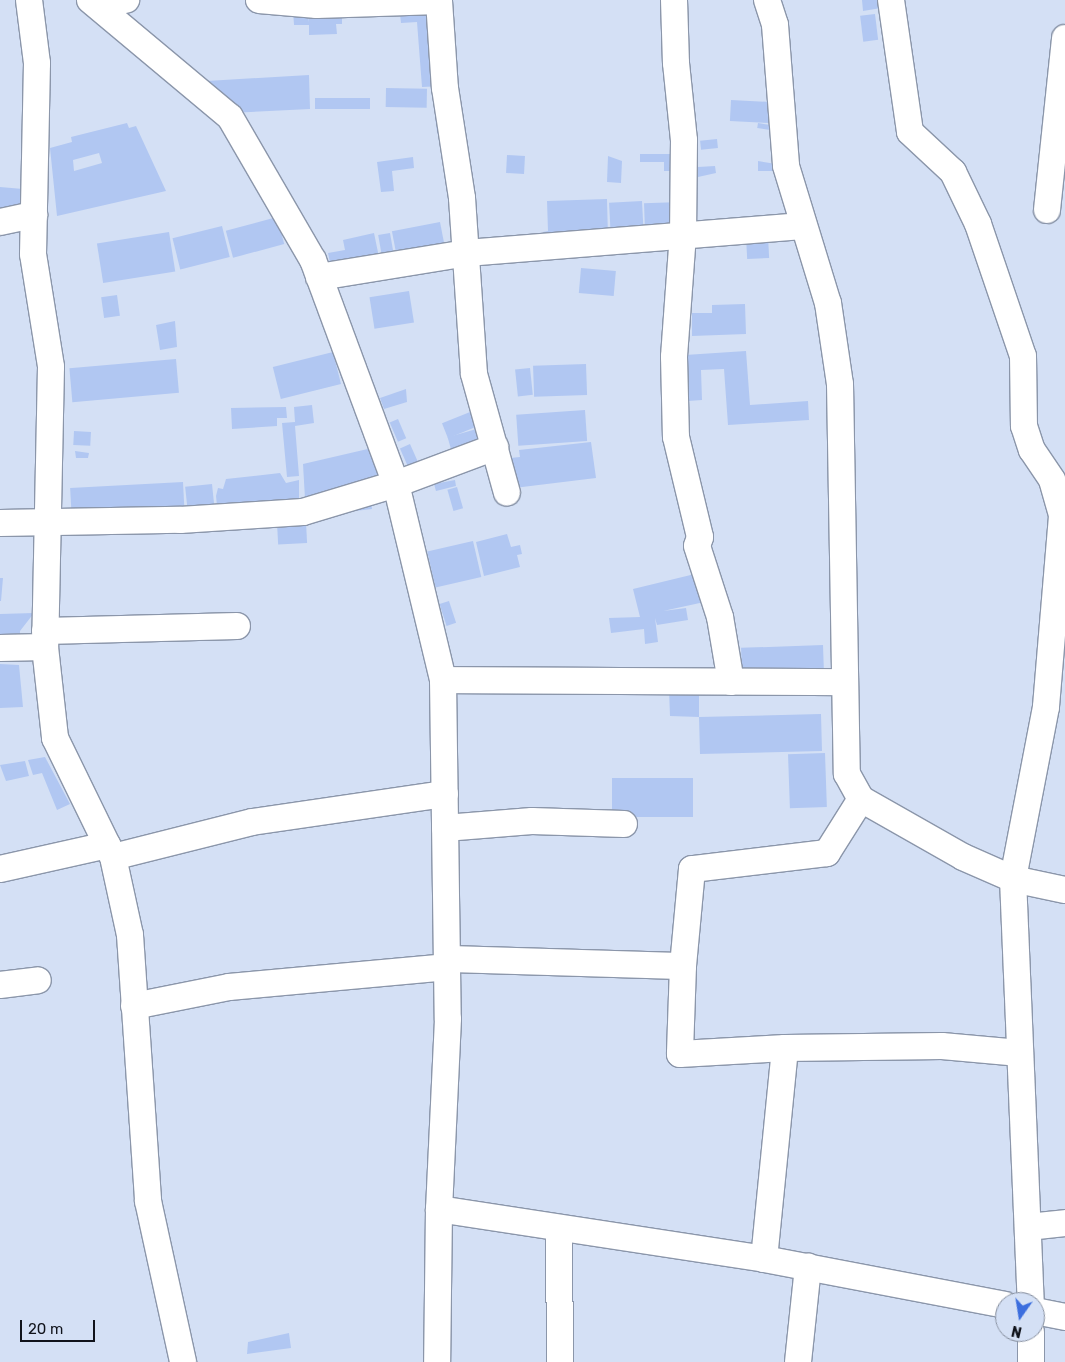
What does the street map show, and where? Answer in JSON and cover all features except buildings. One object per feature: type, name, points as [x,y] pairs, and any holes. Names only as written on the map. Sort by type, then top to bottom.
[{"type":"street","points":[[29,0],[37,63],[33,254],[51,367],[50,521],[45,639],[55,738],[110,851],[130,935],[148,1201],[181,1362]]},
{"type":"street","points":[[94,3],[126,0]]},
{"type":"street","points":[[258,0],[317,5],[439,0],[446,88],[467,253],[474,374],[507,492]]},
{"type":"street","points":[[674,0],[676,63],[684,140],[683,234],[674,357],[676,437],[700,537],[697,546],[720,617],[731,682]]},
{"type":"street","points":[[767,0],[775,25],[786,166],[802,226],[828,303],[840,384],[847,774],[861,800],[963,857],[1013,879],[1065,890]]},
{"type":"street","points":[[891,0],[910,132],[953,172],[978,224],[1023,356],[1024,426],[1032,450],[1052,480],[1062,516],[1046,706],[1013,879],[1031,1292]]},
{"type":"street","points":[[94,3],[230,116],[312,260],[396,484],[442,680],[448,1019],[439,1209],[437,1362]]},
{"type":"street","points":[[1047,210],[1062,109],[1065,38]]},
{"type":"street","points":[[0,222],[34,215]]},
{"type":"street","points":[[319,277],[467,253],[683,234],[802,226]]},
{"type":"street","points":[[0,523],[180,520],[303,512],[396,484],[495,447]]},
{"type":"street","points":[[0,648],[45,639],[237,626]]},
{"type":"street","points":[[442,680],[845,682]]},
{"type":"street","points":[[0,869],[110,851],[252,822],[445,794]]},
{"type":"street","points":[[861,800],[827,853],[692,869],[683,966],[680,1054],[785,1048],[942,1046],[1020,1053]]},
{"type":"street","points":[[445,828],[532,821],[624,824]]},
{"type":"street","points":[[134,1006],[229,987],[448,963],[683,966]]},
{"type":"street","points":[[0,985],[38,980]]},
{"type":"street","points":[[764,1259],[785,1048]]},
{"type":"street","points":[[439,1209],[559,1229],[764,1259],[995,1303]]},
{"type":"street","points":[[1028,1227],[1065,1223]]},
{"type":"street","points":[[559,1229],[560,1362]]},
{"type":"street","points":[[798,1362],[808,1267]]},
{"type":"street","points":[[1045,1313],[1065,1317]]},
{"type":"street","points":[[1031,1342],[1031,1362]]}]
